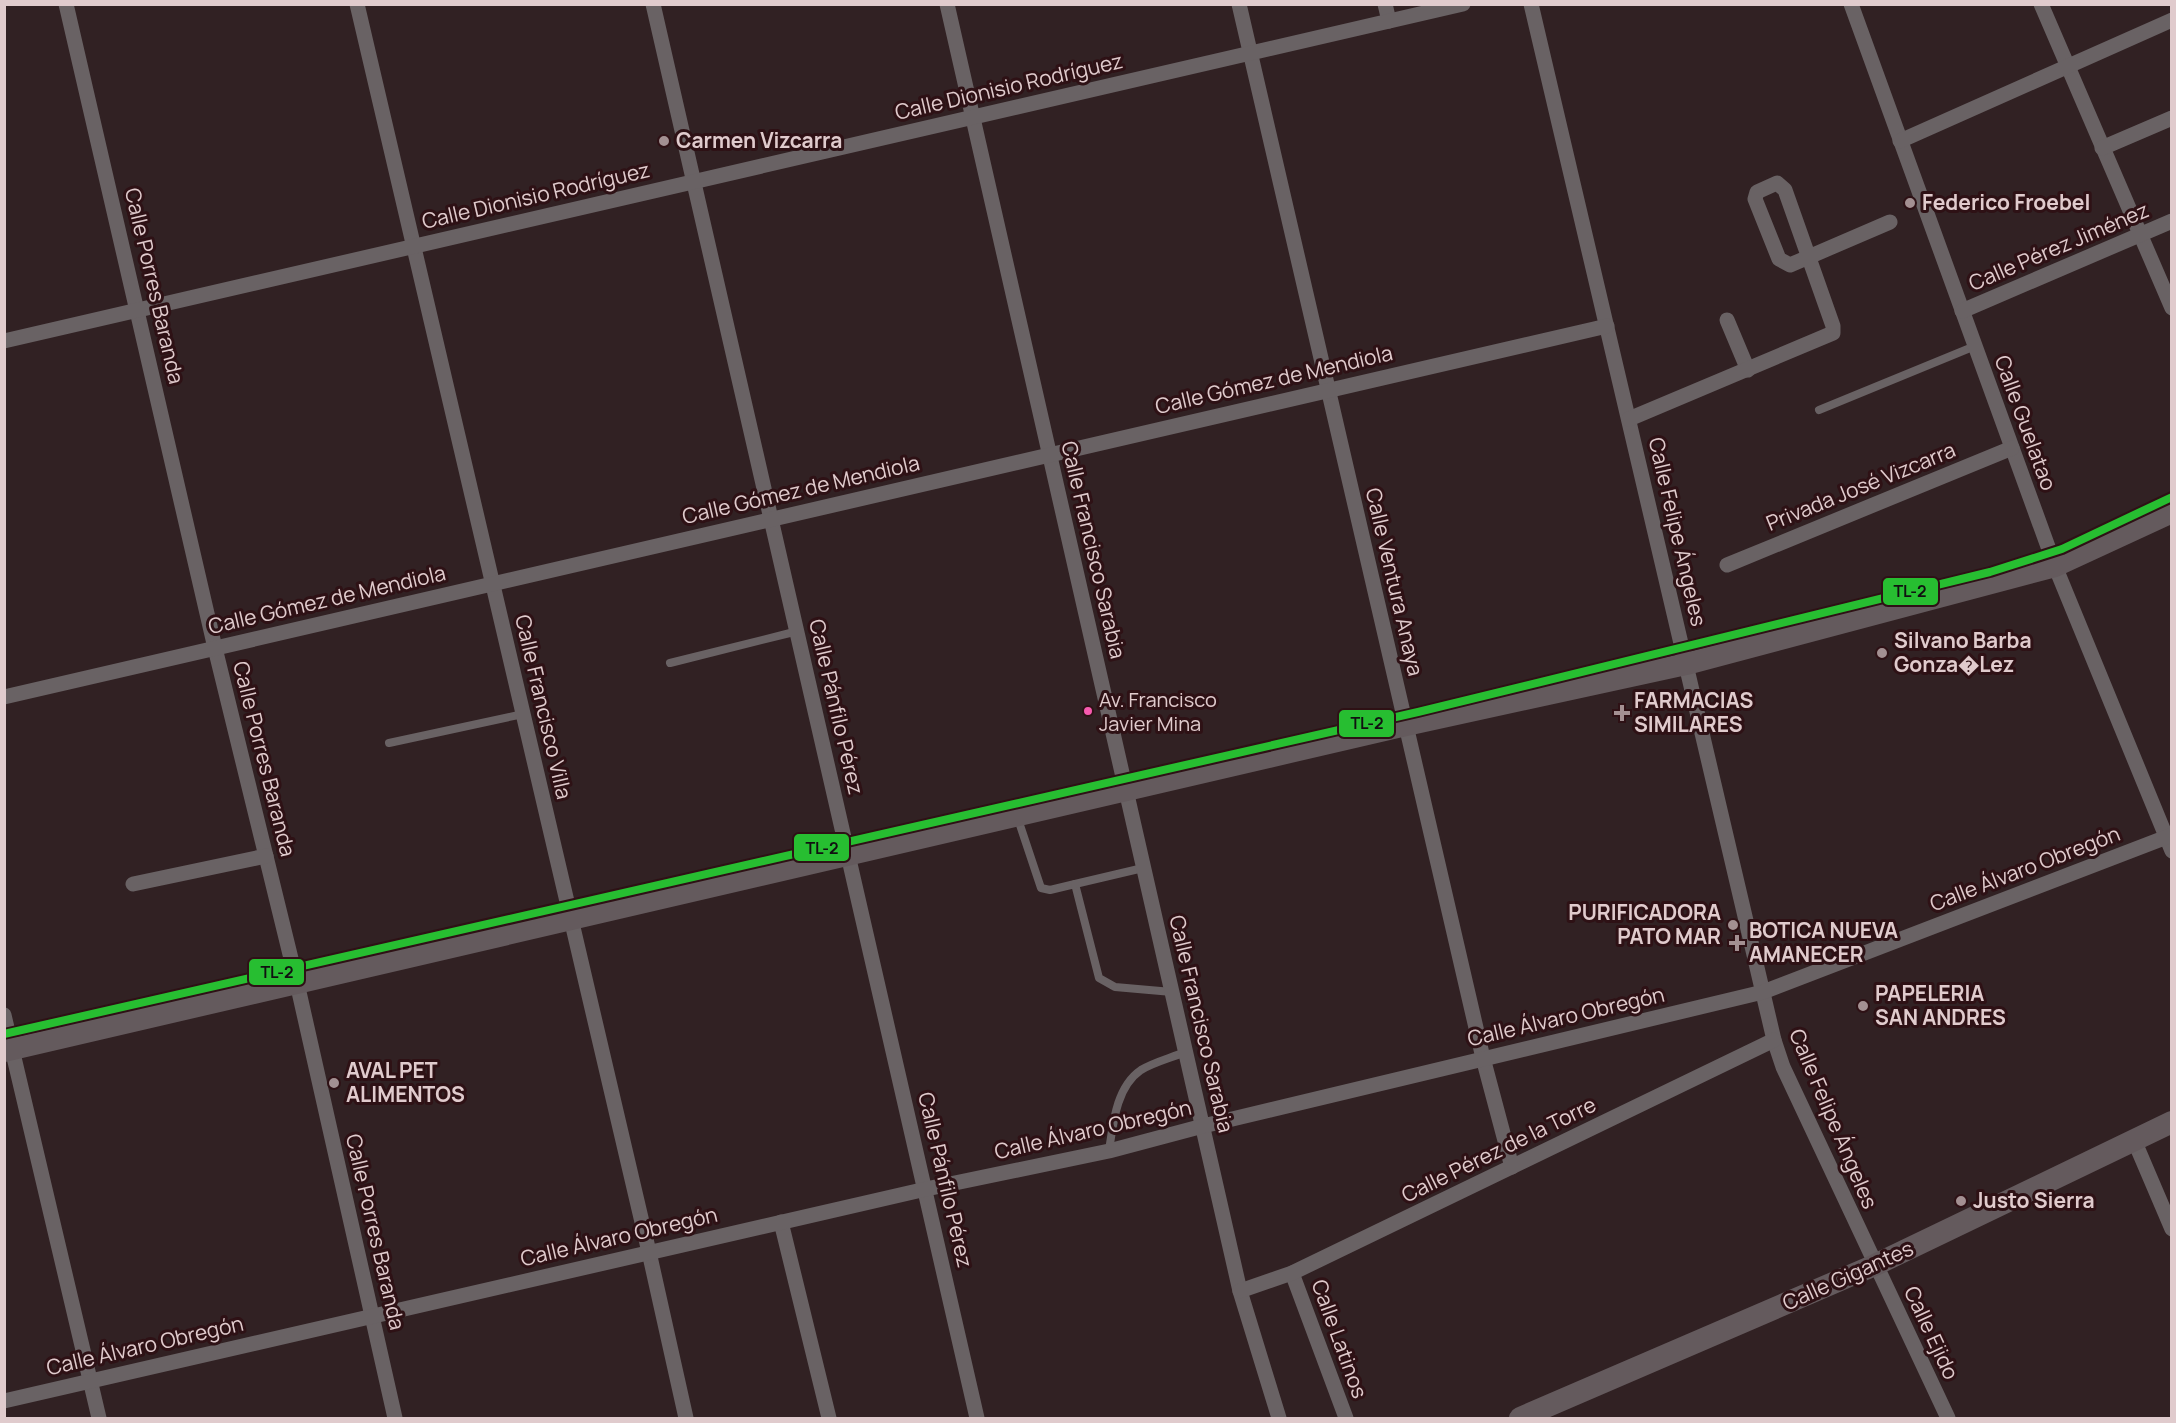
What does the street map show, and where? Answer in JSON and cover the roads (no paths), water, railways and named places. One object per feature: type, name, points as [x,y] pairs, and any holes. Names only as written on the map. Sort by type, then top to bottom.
[{"type":"main road","points":[[8,1051],[1406,725],[1686,663],[2055,566],[2172,512]]},
{"type":"main road","name":"Calle Gigantes","points":[[1520,1419],[1875,1265],[2172,1122]]},
{"type":"street","name":"Calle Porres Baranda","points":[[66,4],[215,648],[297,983],[395,1419]]},
{"type":"street","name":"Calle Francisco Villa","points":[[357,4],[570,920],[650,1252],[686,1419]]},
{"type":"street","name":"Calle Pánfilo Pérez","points":[[653,4],[977,1419]]},
{"type":"street","name":"Calle Francisco Sarabia","points":[[947,4],[1240,1291],[1279,1419]]},
{"type":"street","name":"Calle Ventura Anaya","points":[[1239,4],[1483,1058],[1512,1167]]},
{"type":"street","points":[[1385,4],[1389,21]]},
{"type":"street","name":"Calle Dionisio Rodríguez","points":[[4,340],[1463,4]]},
{"type":"street","name":"Calle Felipe Ángeles","points":[[1531,4],[1774,1041],[1783,1067],[1875,1265]]},
{"type":"street","name":"Calle Guelatao","points":[[1851,4],[2055,566],[2169,841]]},
{"type":"street","points":[[2041,4],[2172,308]]},
{"type":"street","points":[[1900,141],[2172,20]]},
{"type":"street","points":[[2102,148],[2172,118]]},
{"type":"street","points":[[1629,419],[1833,333],[1808,256],[1783,186],[1778,183],[1757,192],[1755,199],[1781,262],[1790,265],[1808,256],[1890,222]]},
{"type":"street","name":"Calle Pérez Jiménez","points":[[1962,311],[2172,221]]},
{"type":"street","points":[[1727,320],[1748,370]]},
{"type":"street","name":"Calle Gómez de Mendiola","points":[[4,697],[1607,326]]},
{"type":"street","name":"Privada José Vizcarra","points":[[1726,565],[2012,448]]},
{"type":"street","name":"Calle Álvaro Obregón","points":[[4,1401],[926,1189],[1109,1151],[1203,1126],[1763,992],[2169,841]]},
{"type":"street","points":[[133,884],[266,856]]},
{"type":"street","points":[[4,1016],[8,1051],[99,1419]]},
{"type":"street","name":"Calle Pérez de la Torre","points":[[1240,1291],[1292,1274],[1774,1041]]},
{"type":"street","points":[[2134,1140],[2172,1229]]},
{"type":"street","points":[[781,1222],[829,1419]]},
{"type":"street","name":"Calle Ejido","points":[[1875,1265],[1948,1419]]},
{"type":"street","name":"Calle Latinos","points":[[1292,1274],[1346,1419]]},
{"type":"lane","points":[[1819,410],[1975,346]]},
{"type":"lane","points":[[670,663],[798,631]]},
{"type":"lane","points":[[389,743],[523,714]]},
{"type":"lane","points":[[1017,816],[1041,888],[1050,890],[1143,868]]},
{"type":"lane","points":[[1075,884],[1095,972],[1099,978],[1115,987],[1173,993]]},
{"type":"lane","points":[[1109,1151],[1114,1115],[1128,1085],[1141,1071],[1185,1052]]},
{"type":"place","name":"Carmen Vizcarra","points":[[664,141]]},
{"type":"place","name":"Federico Froebel","points":[[1910,203]]},
{"type":"place","name":"Silvano Barba Gonza�Lez","points":[[1882,653]]},
{"type":"place","name":"Av. Francisco Javier Mina","points":[[1088,711]]},
{"type":"place","name":"FARMACIAS SIMILARES","points":[[1622,713]]},
{"type":"place","name":"PURIFICADORA PATO MAR","points":[[1733,925]]},
{"type":"place","name":"BOTICA NUEVA AMANECER","points":[[1737,943]]},
{"type":"place","name":"PAPELERIA SAN ANDRES","points":[[1863,1006]]},
{"type":"place","name":"AVAL PET ALIMENTOS","points":[[334,1083]]},
{"type":"place","name":"Justo Sierra","points":[[1961,1201]]}]
